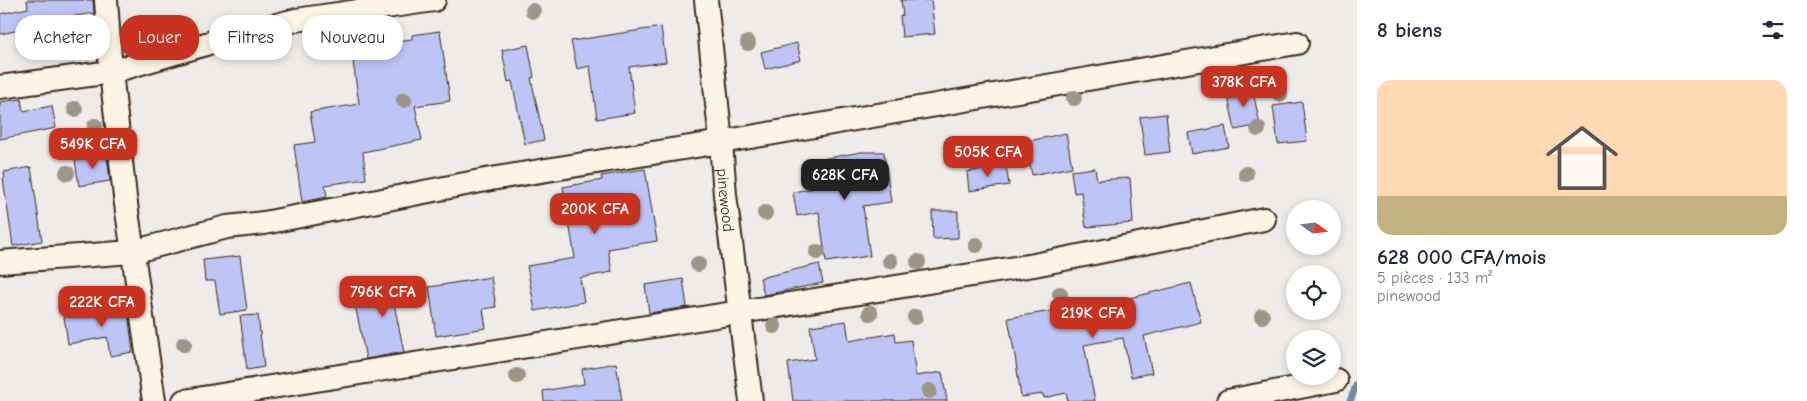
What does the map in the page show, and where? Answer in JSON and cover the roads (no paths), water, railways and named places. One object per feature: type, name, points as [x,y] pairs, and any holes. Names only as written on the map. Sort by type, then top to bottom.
[{"type":"street","points":[[106,0],[111,72],[132,252],[154,401]]},
{"type":"street","points":[[0,88],[111,72],[233,36],[296,20],[434,0]]},
{"type":"street","name":"pinewood","points":[[706,0],[725,194],[751,401]]},
{"type":"street","points":[[0,262],[132,252],[227,227],[264,223],[491,179],[1298,44]]},
{"type":"street","points":[[184,401],[1034,265],[1264,219]]},
{"type":"street","points":[[1228,401],[1310,385]]},
{"type":"waterway","points":[[1350,401],[1357,384]]}]
